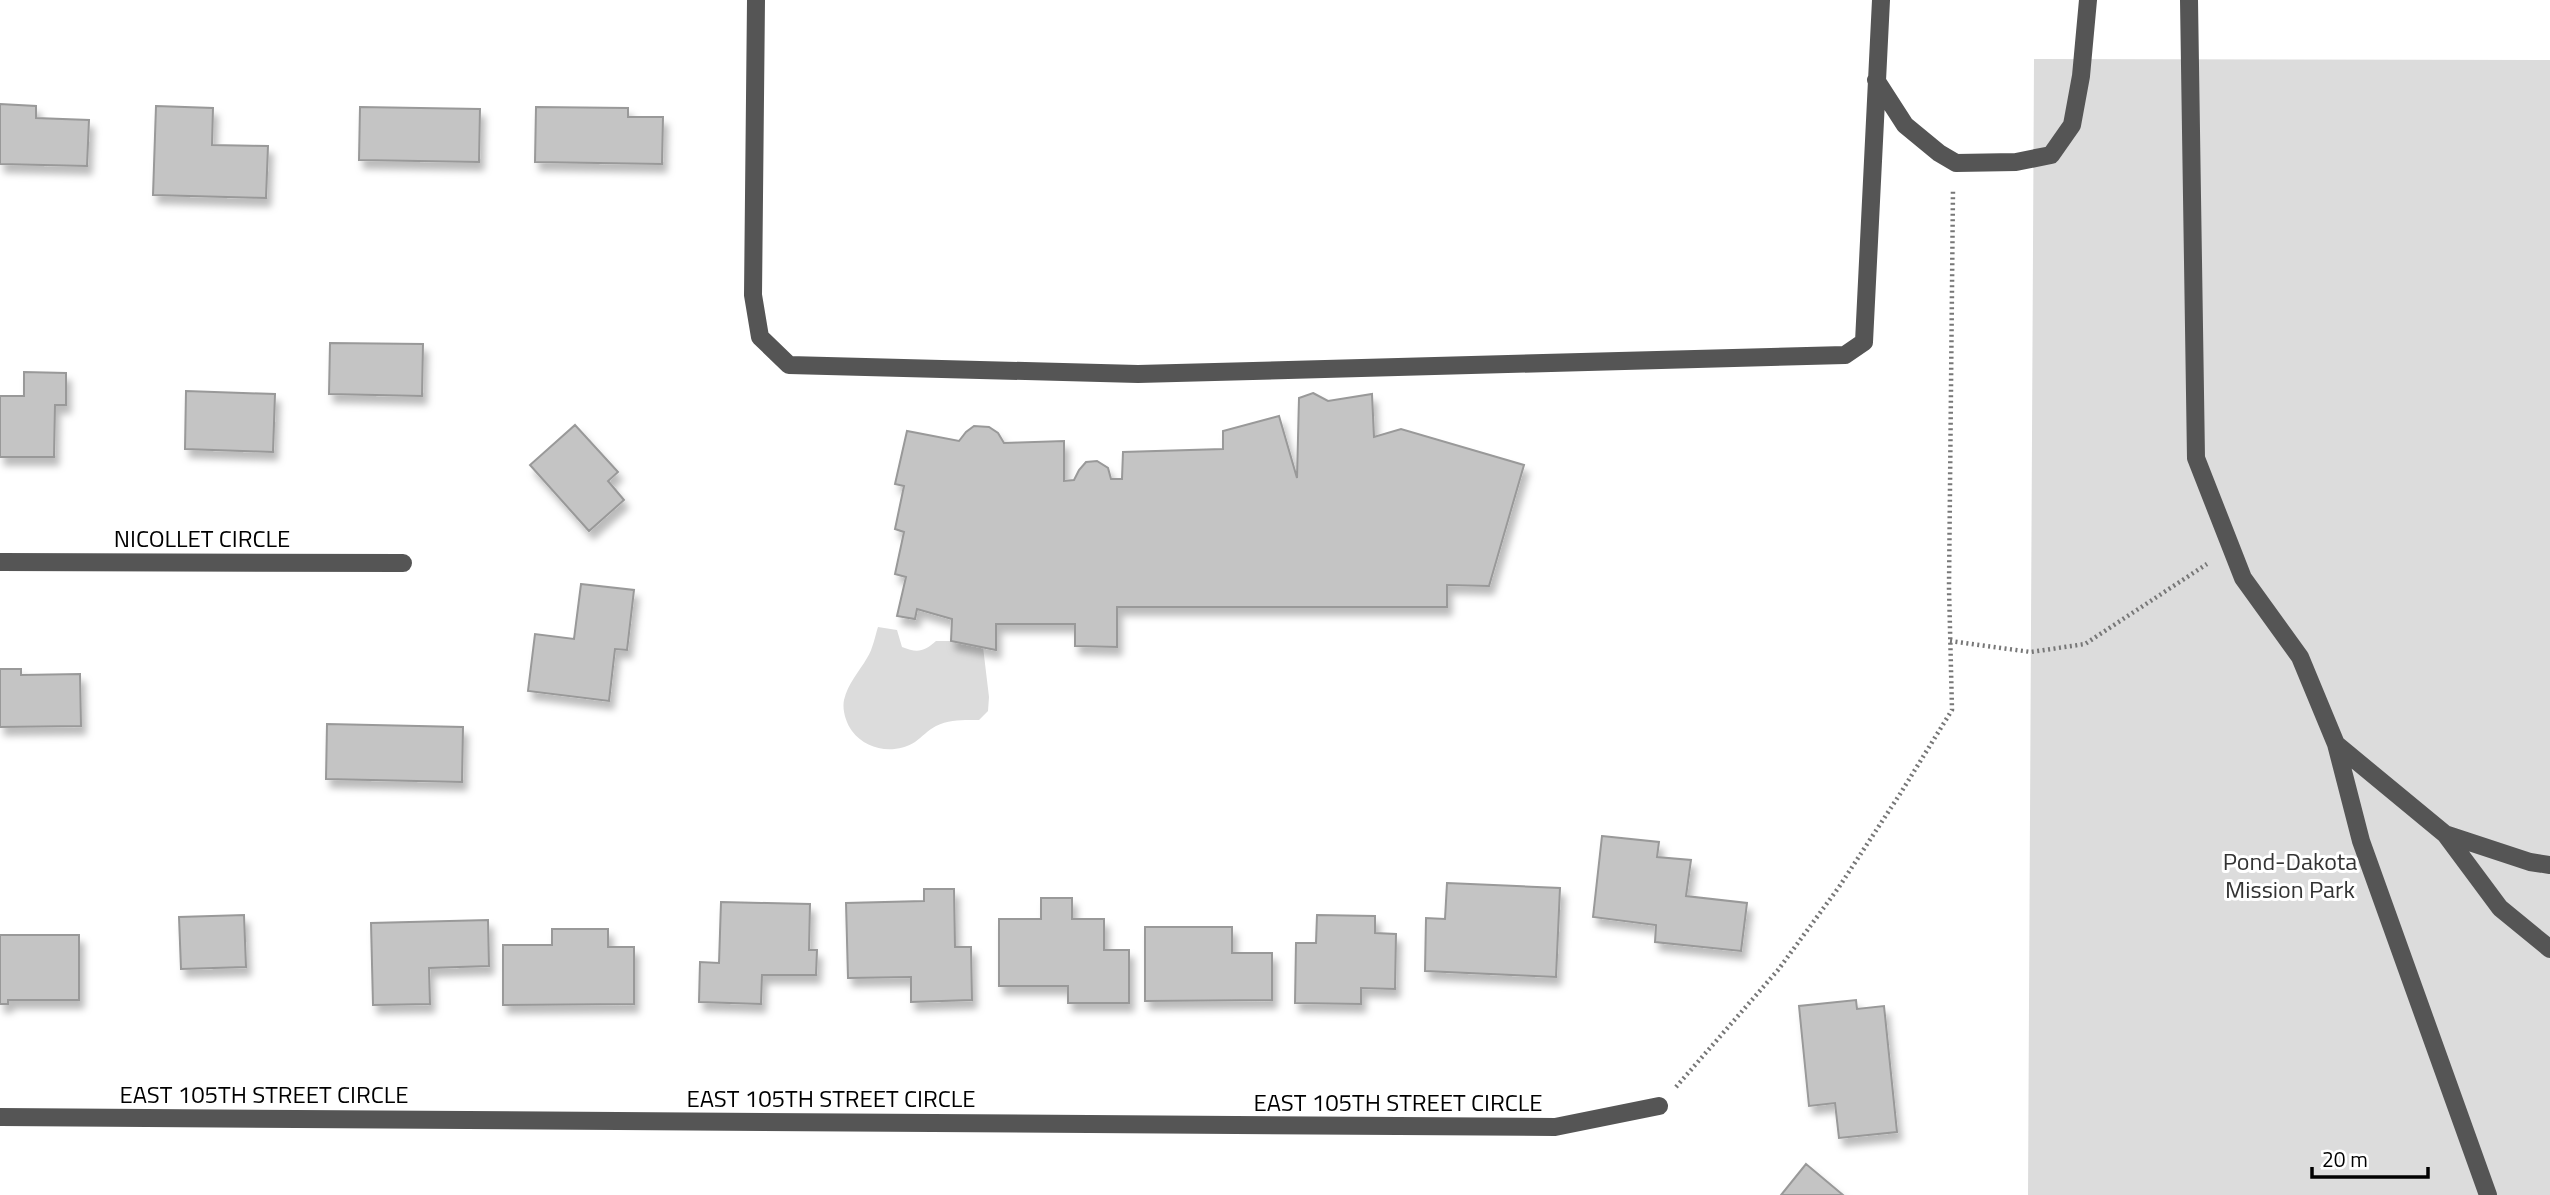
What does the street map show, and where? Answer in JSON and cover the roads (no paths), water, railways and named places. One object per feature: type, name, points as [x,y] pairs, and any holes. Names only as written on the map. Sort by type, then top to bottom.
[{"type":"street","points":[[756,0],[753,295],[760,337],[789,365],[1138,374],[1846,355],[1864,342],[1881,0]]},
{"type":"street","points":[[1876,80],[1905,125],[1955,163],[2016,162],[2051,155],[2072,125],[2081,76],[2088,0]]},
{"type":"street","points":[[2189,0],[2196,458],[2243,578],[2300,657],[2336,744],[2361,841],[2488,1195]]},
{"type":"street","name":"NICOLLET CIRCLE","points":[[0,562],[403,564]]},
{"type":"street","points":[[2336,744],[2445,834],[2500,908],[2550,950]]},
{"type":"street","points":[[2445,834],[2530,862],[2550,865]]},
{"type":"street","name":"EAST 105TH STREET CIRCLE","points":[[0,1117],[1555,1127],[1659,1106]]},
{"type":"park label","name":"Pond-Dakota Mission Park","points":[[2290,875]]}]
